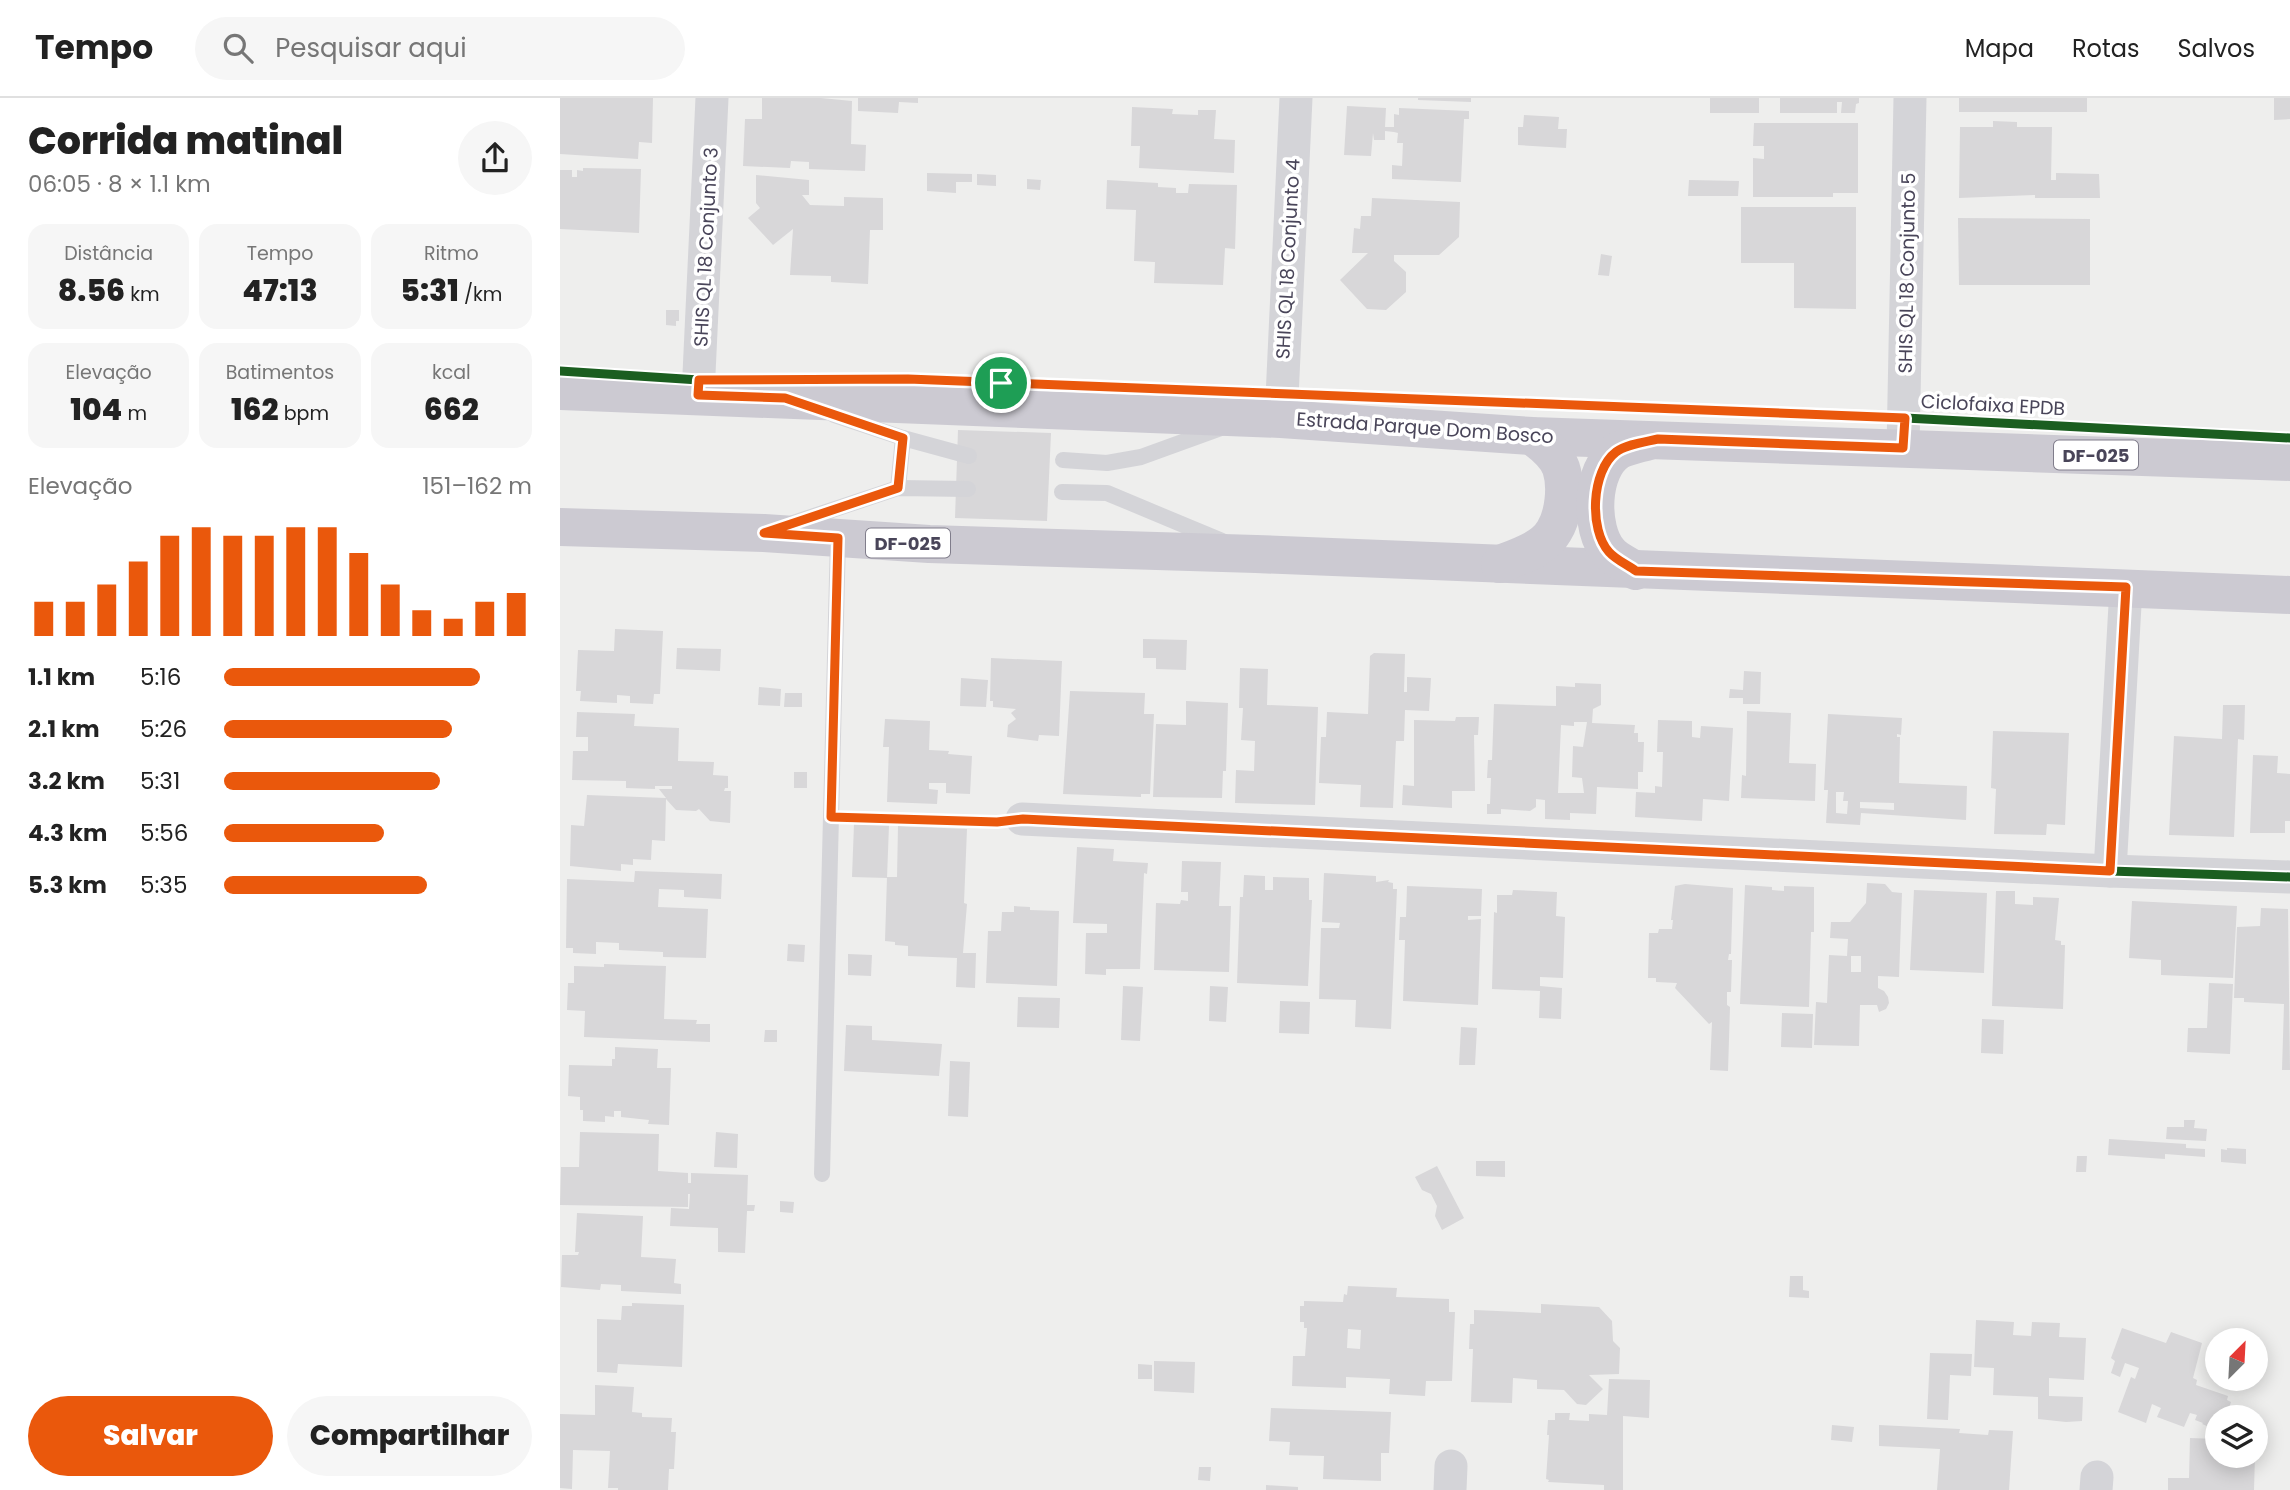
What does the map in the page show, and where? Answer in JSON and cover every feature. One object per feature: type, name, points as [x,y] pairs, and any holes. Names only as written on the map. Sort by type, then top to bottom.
[{"type":"main road","name":"Estrada Parque Dom Bosco","points":[[560,391],[1266,419],[1532,436],[2290,462]]},
{"type":"main road","points":[[1500,565],[1533,550],[1554,532],[1564,501],[1561,468],[1546,446],[1532,436]]},
{"type":"main road","points":[[1636,571],[1609,553],[1597,531],[1595,496],[1603,469],[1616,452],[1658,439]]},
{"type":"main road","name":"DF-025","points":[[560,527],[764,533],[929,544],[1256,554],[2290,595]]},
{"type":"street","name":"SHIS QL 18 Conjunto 3","points":[[698,395],[712,98]]},
{"type":"street","name":"SHIS QL 18 Conjunto 4","points":[[1266,419],[1296,98]]},
{"type":"street","name":"SHIS QL 18 Conjunto 5","points":[[1903,448],[1910,98]]},
{"type":"street","points":[[2110,871],[2126,587]]},
{"type":"street","points":[[1023,819],[2110,871],[2290,877]]},
{"type":"lane","points":[[785,398],[903,438],[969,456]]},
{"type":"lane","points":[[1063,460],[1107,463],[1141,457],[1266,419]]},
{"type":"lane","points":[[898,488],[903,438]]},
{"type":"lane","points":[[1107,463],[1107,494]]},
{"type":"lane","points":[[764,533],[898,488],[968,489]]},
{"type":"lane","points":[[1062,492],[1107,494],[1256,554]]},
{"type":"lane","points":[[822,1174],[838,538]]},
{"type":"path","points":[[831,817],[997,822],[1023,819]]},
{"type":"building","points":[[560,98],[653,98],[652,143],[639,142],[638,159],[560,154]]},
{"type":"building","points":[[762,98],[852,101],[851,144],[866,145],[865,171],[809,169],[809,162],[791,161],[790,168],[743,166],[745,119],[762,119]]},
{"type":"building","points":[[858,98],[918,98],[918,103],[899,102],[898,113],[858,111]]},
{"type":"building","points":[[1471,98],[1471,102],[1418,100]]},
{"type":"building","points":[[1710,98],[1759,98],[1759,113],[1710,113]]},
{"type":"building","points":[[1780,98],[1859,98],[1859,103],[1856,104],[1855,113],[1841,113],[1842,102],[1837,102],[1837,113],[1780,113]]},
{"type":"building","points":[[1959,98],[2087,98],[2087,112],[1959,112]]},
{"type":"building","points":[[2274,98],[2290,98],[2290,119],[2274,120]]},
{"type":"building","points":[[1347,106],[1386,108],[1385,127],[1394,127],[1394,114],[1399,115],[1399,108],[1469,111],[1469,119],[1464,119],[1461,182],[1392,179],[1392,165],[1402,166],[1403,143],[1397,143],[1398,133],[1394,132],[1385,131],[1385,140],[1374,140],[1373,133],[1371,156],[1344,155]]},
{"type":"building","points":[[1132,107],[1173,109],[1172,114],[1198,115],[1198,110],[1216,110],[1214,139],[1235,140],[1234,173],[1139,168],[1140,146],[1131,146]]},
{"type":"building","points":[[1524,115],[1559,117],[1558,129],[1567,129],[1566,148],[1518,145],[1518,127],[1523,127]]},
{"type":"building","points":[[1993,121],[2017,122],[2017,127],[2052,127],[2051,180],[2056,180],[2056,173],[2099,174],[2100,198],[2035,198],[2035,195],[1959,198],[1960,127],[1993,127]]},
{"type":"building","points":[[1754,123],[1858,123],[1858,193],[1833,193],[1833,197],[1753,197],[1753,158],[1764,159],[1764,146],[1753,146]]},
{"type":"building","points":[[583,168],[641,169],[639,233],[560,229],[560,170],[572,170],[572,177],[577,177],[577,170],[583,171]]},
{"type":"building","points":[[927,173],[972,174],[972,182],[956,182],[956,193],[927,191]]},
{"type":"building","points":[[977,174],[996,175],[996,186],[977,185]]},
{"type":"building","points":[[756,175],[809,180],[809,195],[802,195],[810,205],[844,206],[844,197],[883,198],[883,230],[870,230],[868,284],[831,282],[831,276],[790,275],[793,229],[773,245],[748,218],[760,208],[756,203]]},
{"type":"building","points":[[1027,179],[1041,180],[1040,190],[1027,189]]},
{"type":"building","points":[[1107,180],[1158,183],[1158,187],[1176,188],[1176,193],[1188,193],[1189,184],[1237,185],[1235,249],[1225,248],[1223,285],[1154,283],[1155,262],[1134,261],[1136,210],[1106,209]]},
{"type":"building","points":[[1689,180],[1739,181],[1738,196],[1688,196]]},
{"type":"building","points":[[1372,198],[1460,202],[1459,237],[1439,255],[1394,255],[1394,261],[1406,272],[1406,292],[1386,310],[1367,309],[1340,280],[1368,253],[1352,253],[1354,228],[1360,229],[1361,216],[1371,216]]},
{"type":"building","points":[[1741,207],[1856,207],[1856,309],[1794,308],[1794,263],[1741,263]]},
{"type":"building","points":[[1958,218],[2090,219],[2090,285],[1959,285]]},
{"type":"building","points":[[1601,254],[1612,256],[1609,276],[1598,275]]},
{"type":"building","points":[[666,310],[679,310],[676,326],[666,325]]},
{"type":"building","points":[[958,430],[1051,433],[1047,521],[955,518]]},
{"type":"building","points":[[615,629],[663,631],[660,694],[654,694],[653,704],[630,703],[630,696],[617,695],[617,703],[580,701],[581,691],[576,691],[578,650],[614,651]]},
{"type":"building","points":[[1143,639],[1187,640],[1186,670],[1156,669],[1156,658],[1143,658]]},
{"type":"building","points":[[677,648],[721,649],[720,671],[676,669]]},
{"type":"building","points":[[1374,653],[1405,654],[1404,692],[1407,692],[1407,677],[1431,678],[1429,711],[1405,710],[1404,741],[1396,741],[1393,808],[1360,807],[1361,785],[1319,783],[1321,737],[1326,737],[1327,712],[1368,714],[1370,656]]},
{"type":"building","points":[[991,658],[1062,661],[1059,736],[1039,735],[1038,741],[1007,737],[1008,725],[1016,719],[1011,713],[1016,709],[993,707],[993,701],[990,701]]},
{"type":"building","points":[[1240,668],[1268,669],[1267,705],[1318,707],[1315,805],[1235,803],[1236,770],[1254,771],[1255,741],[1241,740],[1243,708],[1239,708]]},
{"type":"building","points":[[1744,671],[1761,672],[1760,704],[1743,704],[1743,698],[1729,698],[1730,689],[1743,690]]},
{"type":"building","points":[[961,678],[988,680],[986,707],[960,706]]},
{"type":"building","points":[[1575,683],[1601,684],[1601,705],[1593,709],[1592,723],[1635,725],[1634,733],[1638,733],[1638,742],[1644,742],[1643,772],[1638,772],[1638,789],[1597,787],[1596,814],[1570,813],[1570,820],[1545,819],[1545,800],[1536,799],[1536,807],[1530,811],[1501,809],[1501,814],[1487,814],[1491,778],[1487,778],[1488,760],[1492,760],[1494,704],[1556,706],[1556,686],[1575,687]],"holes":[[[1574,722],[1587,722],[1583,747],[1573,746],[1572,777],[1582,778],[1584,793],[1558,793],[1561,725],[1574,726]]]},
{"type":"building","points":[[759,687],[781,689],[780,706],[758,705]]},
{"type":"building","points":[[1070,691],[1145,693],[1144,714],[1154,714],[1150,794],[1141,794],[1141,797],[1063,794]]},
{"type":"building","points":[[785,693],[802,693],[802,707],[784,707]]},
{"type":"building","points":[[1186,701],[1228,703],[1226,771],[1223,771],[1222,798],[1153,797],[1156,724],[1186,725]]},
{"type":"building","points":[[2223,705],[2245,705],[2244,740],[2238,739],[2234,837],[2169,835],[2174,736],[2222,739]]},
{"type":"building","points":[[1747,711],[1791,713],[1789,763],[1816,764],[1815,801],[1741,798],[1742,775],[1746,776]]},
{"type":"building","points":[[577,712],[635,714],[634,726],[679,728],[678,761],[714,762],[713,775],[728,776],[728,788],[724,791],[731,791],[730,823],[710,821],[699,809],[676,810],[666,799],[665,841],[652,840],[651,860],[633,859],[633,865],[621,864],[621,871],[570,866],[571,825],[584,826],[587,795],[666,798],[659,789],[672,789],[672,786],[655,786],[655,789],[626,788],[626,781],[572,780],[573,751],[588,751],[588,737],[576,737]]},
{"type":"building","points":[[1828,714],[1902,718],[1901,735],[1897,734],[1897,737],[1900,737],[1899,783],[1967,786],[1966,820],[1861,813],[1860,825],[1826,823],[1828,790],[1824,790]],"holes":[[[1836,792],[1844,792],[1843,801],[1848,801],[1847,814],[1836,813]],[[1860,802],[1894,803],[1894,810],[1860,808]]]},
{"type":"building","points":[[1456,717],[1479,717],[1478,735],[1474,735],[1475,791],[1452,791],[1452,808],[1402,805],[1403,785],[1414,786],[1414,720],[1455,721]]},
{"type":"building","points":[[885,719],[930,721],[929,750],[972,756],[970,794],[946,793],[946,783],[929,783],[929,789],[938,790],[937,804],[887,802],[889,747],[883,747]]},
{"type":"building","points":[[1658,720],[1692,721],[1692,737],[1700,738],[1701,726],[1733,728],[1729,801],[1703,799],[1702,821],[1635,817],[1636,792],[1655,793],[1655,786],[1662,787],[1663,752],[1657,752]]},
{"type":"building","points":[[1993,731],[2069,733],[2065,825],[2047,824],[2046,835],[1994,834],[1996,789],[1991,788]]},
{"type":"building","points":[[2253,755],[2278,756],[2277,773],[2290,774],[2290,821],[2285,821],[2285,833],[2250,833]]},
{"type":"building","points":[[794,772],[807,772],[807,788],[794,788]]},
{"type":"building","points":[[854,824],[889,825],[887,878],[852,877]]},
{"type":"building","points":[[898,826],[967,829],[964,903],[967,904],[963,953],[976,953],[975,988],[956,987],[957,958],[908,956],[908,946],[885,941],[887,877],[897,877]]},
{"type":"building","points":[[1077,847],[1114,849],[1113,861],[1148,863],[1147,874],[1144,873],[1140,969],[1106,969],[1106,975],[1085,974],[1086,933],[1107,933],[1107,924],[1073,923]]},
{"type":"building","points":[[1182,861],[1221,862],[1219,906],[1231,906],[1229,972],[1154,970],[1156,903],[1180,904],[1181,900],[1188,901],[1188,892],[1181,892]]},
{"type":"building","points":[[635,871],[722,874],[721,899],[684,897],[684,890],[659,889],[658,907],[708,909],[706,958],[663,957],[663,952],[619,950],[619,943],[596,942],[596,954],[573,953],[573,948],[566,948],[567,879],[634,882]]},
{"type":"building","points":[[1324,873],[1376,876],[1376,882],[1389,880],[1388,882],[1393,883],[1393,889],[1397,889],[1391,1029],[1355,1027],[1356,1000],[1319,999],[1321,928],[1339,928],[1340,923],[1322,922]]},
{"type":"building","points":[[1244,875],[1265,876],[1265,890],[1273,890],[1273,877],[1309,878],[1309,900],[1312,900],[1308,986],[1237,983],[1240,897],[1243,897]]},
{"type":"building","points":[[1867,883],[1885,884],[1892,892],[1902,893],[1899,977],[1878,976],[1878,988],[1888,997],[1886,1009],[1879,1012],[1877,1005],[1860,1005],[1859,1046],[1814,1045],[1816,1002],[1827,1003],[1829,955],[1847,956],[1848,939],[1830,938],[1831,922],[1850,922],[1866,903]],"holes":[[[1851,956],[1861,956],[1861,972],[1851,972]]]},
{"type":"building","points":[[1685,884],[1733,888],[1731,954],[1728,960],[1732,960],[1731,992],[1727,992],[1727,1005],[1730,1007],[1728,1071],[1710,1070],[1712,1022],[1709,1024],[1675,988],[1677,983],[1656,982],[1656,978],[1648,978],[1649,933],[1658,933],[1659,929],[1672,929],[1675,886]]},
{"type":"building","points":[[1745,885],[1772,887],[1772,890],[1784,891],[1784,886],[1814,887],[1809,1007],[1740,1004]]},
{"type":"building","points":[[1407,886],[1482,889],[1481,916],[1468,916],[1468,920],[1481,919],[1478,1005],[1403,1001],[1405,940],[1399,940],[1400,917],[1406,917]]},
{"type":"building","points":[[1513,890],[1557,892],[1556,916],[1565,917],[1563,978],[1540,977],[1540,986],[1562,988],[1561,1019],[1539,1018],[1540,991],[1492,989],[1497,895],[1512,895]]},
{"type":"building","points":[[1914,890],[1987,893],[1984,973],[1910,970]]},
{"type":"building","points":[[1996,891],[2015,891],[2015,904],[2033,905],[2033,897],[2059,898],[2055,940],[2065,945],[2063,1009],[1992,1006]]},
{"type":"building","points":[[2132,901],[2237,906],[2233,978],[2161,975],[2161,960],[2129,958]]},
{"type":"building","points":[[1014,906],[1030,907],[1030,910],[1059,911],[1057,986],[986,983],[988,931],[1001,931],[1002,912],[1014,912]]},
{"type":"building","points":[[2261,908],[2288,909],[2290,1070],[2282,1070],[2284,1004],[2244,1002],[2244,998],[2234,998],[2237,927],[2260,926]]},
{"type":"building","points":[[788,944],[805,945],[804,962],[787,961]]},
{"type":"building","points":[[848,954],[872,955],[871,976],[848,975]]},
{"type":"building","points":[[604,964],[666,966],[664,1019],[697,1020],[696,1024],[710,1024],[710,1042],[584,1037],[585,1011],[567,1010],[568,983],[574,983],[574,966],[604,967]]},
{"type":"building","points":[[2209,983],[2233,984],[2230,1054],[2187,1052],[2188,1028],[2207,1028]]},
{"type":"building","points":[[1123,986],[1143,987],[1140,1041],[1121,1040]]},
{"type":"building","points":[[1210,986],[1228,987],[1226,1022],[1209,1021]]},
{"type":"building","points":[[1018,997],[1060,998],[1059,1028],[1017,1027]]},
{"type":"building","points":[[1280,1001],[1310,1002],[1309,1034],[1279,1033]]},
{"type":"building","points":[[1782,1013],[1813,1014],[1812,1048],[1781,1047]]},
{"type":"building","points":[[1982,1019],[2004,1020],[2003,1054],[1981,1053]]},
{"type":"building","points":[[846,1025],[872,1026],[872,1040],[942,1044],[939,1076],[844,1071]]},
{"type":"building","points":[[1461,1027],[1477,1028],[1475,1065],[1459,1065]]},
{"type":"building","points":[[765,1030],[777,1030],[777,1042],[764,1042]]},
{"type":"building","points":[[615,1047],[658,1049],[657,1068],[671,1068],[669,1125],[648,1124],[649,1120],[621,1117],[621,1111],[614,1111],[614,1117],[605,1116],[605,1122],[583,1121],[580,1097],[568,1096],[569,1065],[612,1066]]},
{"type":"building","points":[[950,1061],[970,1062],[968,1117],[948,1116]]},
{"type":"building","points":[[2184,1120],[2195,1120],[2194,1128],[2207,1129],[2206,1141],[2166,1139],[2167,1127],[2184,1127]]},
{"type":"building","points":[[580,1132],[659,1134],[658,1171],[688,1173],[688,1183],[691,1183],[691,1173],[748,1175],[747,1205],[755,1205],[754,1211],[747,1211],[745,1253],[718,1252],[718,1228],[670,1226],[671,1208],[689,1209],[690,1194],[688,1207],[560,1205],[561,1167],[579,1167]]},
{"type":"building","points":[[716,1132],[738,1134],[737,1168],[714,1167]]},
{"type":"building","points":[[2109,1139],[2186,1144],[2186,1148],[2205,1149],[2205,1157],[2165,1154],[2165,1159],[2108,1155]]},
{"type":"building","points":[[2221,1149],[2246,1149],[2246,1164],[2221,1162]]},
{"type":"building","points":[[2077,1156],[2087,1156],[2086,1172],[2076,1172]]},
{"type":"building","points":[[1476,1161],[1505,1161],[1505,1177],[1476,1176]]},
{"type":"building","points":[[1437,1166],[1464,1218],[1442,1230],[1435,1216],[1437,1206],[1431,1194],[1422,1190],[1415,1177]]},
{"type":"building","points":[[780,1201],[794,1202],[793,1213],[780,1212]]},
{"type":"building","points":[[577,1213],[643,1216],[641,1257],[676,1259],[674,1283],[681,1284],[681,1294],[621,1291],[621,1285],[601,1284],[600,1290],[561,1287],[562,1255],[578,1255],[579,1252],[575,1252]]},
{"type":"building","points":[[1790,1276],[1803,1276],[1803,1290],[1809,1291],[1809,1298],[1789,1297]]},
{"type":"building","points":[[1348,1286],[1397,1288],[1396,1297],[1449,1299],[1449,1312],[1455,1312],[1452,1381],[1426,1381],[1425,1396],[1389,1394],[1390,1379],[1346,1377],[1346,1388],[1292,1386],[1293,1356],[1305,1356],[1307,1328],[1304,1328],[1304,1322],[1300,1322],[1300,1306],[1304,1306],[1304,1301],[1343,1302],[1344,1294],[1347,1295]],"holes":[[[1348,1329],[1361,1330],[1360,1349],[1347,1348]]]},
{"type":"building","points":[[632,1303],[684,1305],[682,1367],[618,1364],[617,1373],[597,1372],[597,1319],[621,1320],[622,1306],[632,1306]]},
{"type":"building","points":[[1541,1304],[1599,1307],[1612,1321],[1613,1341],[1620,1348],[1619,1374],[1589,1375],[1603,1389],[1586,1405],[1577,1404],[1564,1390],[1537,1389],[1537,1380],[1513,1378],[1512,1403],[1471,1402],[1473,1349],[1469,1349],[1470,1324],[1474,1324],[1474,1310],[1541,1313]]},
{"type":"building","points":[[1976,1320],[2014,1322],[2013,1335],[2031,1336],[2032,1322],[2060,1323],[2059,1337],[2086,1338],[2084,1380],[2049,1378],[2049,1396],[2083,1397],[2082,1421],[2038,1419],[2038,1397],[1993,1395],[1994,1368],[1974,1367]]},
{"type":"building","points":[[2122,1328],[2166,1343],[2171,1332],[2202,1343],[2193,1378],[2197,1380],[2196,1385],[2205,1388],[2205,1391],[2228,1396],[2230,1405],[2205,1405],[2205,1425],[2195,1420],[2197,1415],[2190,1413],[2184,1427],[2157,1417],[2161,1408],[2152,1404],[2146,1423],[2118,1412],[2131,1377],[2135,1379],[2139,1368],[2125,1363],[2120,1377],[2111,1373],[2115,1361],[2111,1358]]},
{"type":"building","points":[[1930,1353],[1972,1354],[1971,1376],[1950,1375],[1948,1420],[1927,1419]]},
{"type":"building","points":[[1154,1361],[1195,1362],[1194,1393],[1154,1391]]},
{"type":"building","points":[[1138,1364],[1152,1365],[1152,1379],[1138,1379]]},
{"type":"building","points":[[1609,1379],[1650,1380],[1649,1418],[1623,1416],[1623,1490],[1604,1490],[1604,1485],[1548,1482],[1548,1420],[1555,1420],[1555,1413],[1570,1413],[1569,1420],[1589,1421],[1589,1414],[1607,1415]]},
{"type":"building","points":[[595,1385],[634,1387],[632,1412],[642,1413],[642,1417],[672,1418],[671,1432],[676,1432],[674,1469],[669,1469],[668,1490],[608,1488],[610,1451],[573,1450],[572,1489],[560,1488],[560,1414],[595,1415]]},
{"type":"building","points":[[1271,1408],[1391,1412],[1389,1453],[1381,1453],[1381,1481],[1323,1479],[1324,1456],[1289,1455],[1290,1442],[1269,1441]]},
{"type":"building","points":[[1832,1425],[1854,1427],[1852,1442],[1831,1440]]},
{"type":"building","points":[[1879,1425],[1960,1429],[1959,1433],[1988,1435],[1989,1430],[2013,1431],[2009,1490],[1937,1490],[1940,1449],[1879,1446]]},
{"type":"building","points":[[2190,1438],[2205,1439],[2205,1468],[2255,1468],[2254,1490],[2168,1490],[2168,1478],[2189,1478]]},
{"type":"building","points":[[1199,1467],[1211,1467],[1210,1481],[1198,1480]]},
{"type":"building","points":[[1266,1485],[1298,1487],[1298,1490],[1266,1490]]},
{"type":"cycle path","name":"Ciclofaixa EPDB","points":[[560,371],[699,380],[908,379],[1905,418],[2290,438]]},
{"type":"cycle path","points":[[1022,819],[2110,871],[2290,877]]},
{"type":"route","points":[[908,379],[1001,383],[1905,418],[1903,448],[1658,439],[1631,446],[1616,452],[1603,469],[1595,496],[1597,531],[1609,553],[1636,571],[2126,587],[2110,871],[1023,819],[997,822],[831,817],[838,538],[764,533],[898,488],[903,438],[785,398],[698,395],[699,380],[908,379]]}]
